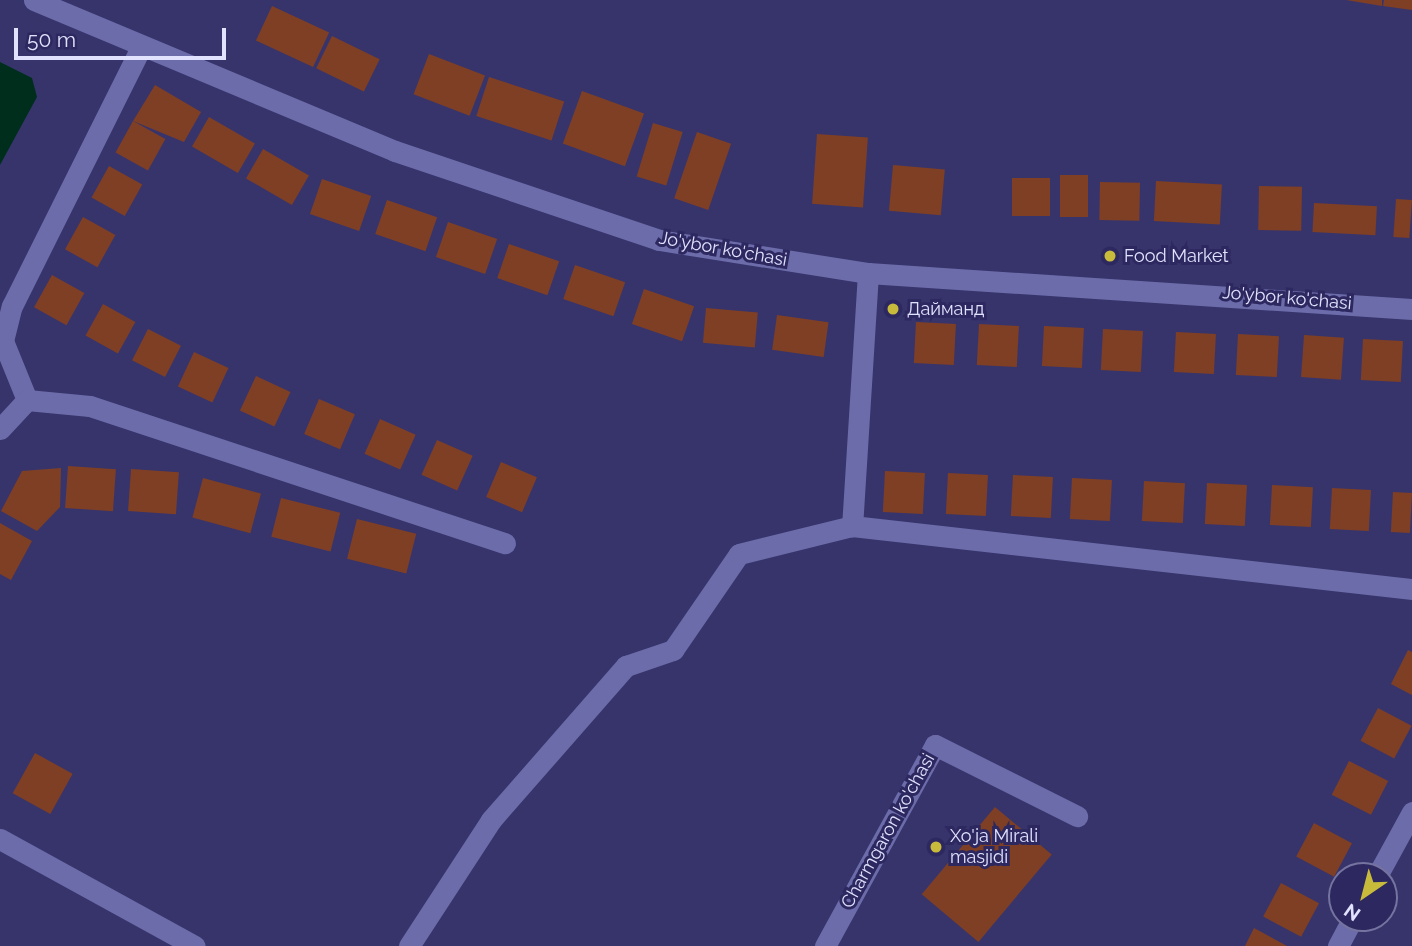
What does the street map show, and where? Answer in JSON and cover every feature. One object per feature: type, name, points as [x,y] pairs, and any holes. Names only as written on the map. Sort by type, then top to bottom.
[{"type":"street","name":"Jo'ybor ko'chasi","points":[[34,0],[395,151],[659,240],[868,273],[1412,309]]},
{"type":"street","points":[[27,400],[2,341],[12,306],[141,47]]},
{"type":"street","points":[[852,526],[868,273]]},
{"type":"street","points":[[0,429],[27,400]]},
{"type":"street","points":[[27,400],[90,406],[505,543]]},
{"type":"street","points":[[409,946],[499,810],[626,666],[673,650],[739,554],[852,526],[1412,589]]},
{"type":"street","name":"Charmgaron ko'chasi","points":[[825,946],[935,746],[1077,816]]},
{"type":"street","points":[[1385,862],[1412,813]]},
{"type":"street","points":[[0,839],[195,946]]},
{"type":"shaded area","points":[[0,62],[32,78],[37,97],[0,165]]},
{"type":"building","points":[[1346,0],[1382,0],[1382,6]]},
{"type":"building","points":[[1384,0],[1412,0],[1412,10],[1383,6]]},
{"type":"building","points":[[272,6],[329,33],[313,67],[256,40]]},
{"type":"building","points":[[332,36],[380,59],[364,92],[316,68]]},
{"type":"building","points":[[429,54],[485,76],[470,116],[414,94]]},
{"type":"building","points":[[489,77],[564,101],[551,140],[476,116]]},
{"type":"building","points":[[155,85],[201,112],[184,142],[133,121]]},
{"type":"building","points":[[582,91],[644,114],[625,166],[563,144]]},
{"type":"building","points":[[209,117],[255,144],[238,173],[192,146]]},
{"type":"building","points":[[133,121],[165,139],[148,170],[116,152]]},
{"type":"building","points":[[653,123],[683,132],[666,186],[637,177]]},
{"type":"building","points":[[697,132],[731,144],[708,210],[674,198]]},
{"type":"building","points":[[817,134],[868,138],[863,207],[812,204]]},
{"type":"building","points":[[263,149],[309,176],[292,205],[246,178]]},
{"type":"building","points":[[893,165],[945,170],[941,215],[889,211]]},
{"type":"building","points":[[109,166],[142,184],[125,216],[92,197]]},
{"type":"building","points":[[1060,175],[1088,175],[1088,217],[1060,217]]},
{"type":"building","points":[[1012,178],[1050,178],[1050,216],[1012,216]]},
{"type":"building","points":[[322,179],[371,196],[359,231],[310,214]]},
{"type":"building","points":[[1156,181],[1222,184],[1220,224],[1154,221]]},
{"type":"building","points":[[1100,182],[1140,183],[1139,221],[1099,220]]},
{"type":"building","points":[[1259,186],[1302,187],[1301,231],[1258,230]]},
{"type":"building","points":[[1396,199],[1412,200],[1409,238],[1393,237]]},
{"type":"building","points":[[387,200],[437,217],[425,251],[375,234]]},
{"type":"building","points":[[1314,203],[1377,206],[1375,235],[1312,232]]},
{"type":"building","points":[[83,217],[115,235],[97,267],[65,249]]},
{"type":"building","points":[[448,222],[497,239],[485,274],[436,257]]},
{"type":"building","points":[[509,244],[559,261],[547,295],[497,278]]},
{"type":"building","points":[[575,265],[625,282],[613,316],[563,299]]},
{"type":"building","points":[[52,275],[84,293],[66,325],[34,307]]},
{"type":"building","points":[[644,289],[694,306],[682,341],[632,324]]},
{"type":"building","points":[[103,304],[135,322],[118,353],[86,335]]},
{"type":"building","points":[[706,308],[758,313],[755,347],[703,343]]},
{"type":"building","points":[[777,315],[828,322],[824,357],[772,350]]},
{"type":"building","points":[[916,322],[956,324],[954,365],[914,363]]},
{"type":"building","points":[[979,324],[1019,326],[1017,367],[977,365]]},
{"type":"building","points":[[1044,326],[1084,328],[1082,368],[1042,366]]},
{"type":"building","points":[[148,329],[181,346],[165,377],[132,360]]},
{"type":"building","points":[[1103,329],[1143,331],[1141,372],[1101,370]]},
{"type":"building","points":[[1176,332],[1216,334],[1214,374],[1174,372]]},
{"type":"building","points":[[1238,334],[1279,336],[1277,377],[1236,375]]},
{"type":"building","points":[[1304,335],[1344,338],[1341,380],[1301,377]]},
{"type":"building","points":[[1363,339],[1403,341],[1401,382],[1361,380]]},
{"type":"building","points":[[194,352],[228,368],[212,402],[178,386]]},
{"type":"building","points":[[256,376],[290,392],[274,426],[240,410]]},
{"type":"building","points":[[319,399],[355,414],[340,449],[304,434]]},
{"type":"building","points":[[380,419],[416,435],[400,470],[365,454]]},
{"type":"building","points":[[437,440],[473,456],[457,491],[422,475]]},
{"type":"building","points":[[501,462],[537,477],[522,512],[486,497]]},
{"type":"building","points":[[68,466],[116,469],[113,511],[65,508]]},
{"type":"building","points":[[61,468],[60,507],[37,531],[1,511],[22,471]]},
{"type":"building","points":[[131,469],[179,472],[176,514],[128,511]]},
{"type":"building","points":[[885,471],[925,473],[923,514],[883,512]]},
{"type":"building","points":[[948,473],[988,475],[986,516],[946,514]]},
{"type":"building","points":[[1013,475],[1053,477],[1051,518],[1011,516]]},
{"type":"building","points":[[203,478],[261,494],[250,533],[192,518]]},
{"type":"building","points":[[1072,478],[1112,480],[1110,521],[1070,519]]},
{"type":"building","points":[[1144,481],[1185,483],[1183,523],[1142,521]]},
{"type":"building","points":[[1207,483],[1247,485],[1245,526],[1205,524]]},
{"type":"building","points":[[1272,485],[1313,487],[1311,527],[1270,525]]},
{"type":"building","points":[[1332,488],[1371,490],[1369,531],[1330,529]]},
{"type":"building","points":[[1393,492],[1412,493],[1410,533],[1391,532]]},
{"type":"building","points":[[281,498],[340,513],[331,552],[271,537]]},
{"type":"building","points":[[357,519],[416,534],[406,574],[347,559]]},
{"type":"building","points":[[0,523],[32,541],[11,580],[0,574]]},
{"type":"building","points":[[1408,650],[1412,652],[1412,695],[1391,684]]},
{"type":"building","points":[[1378,708],[1412,726],[1394,759],[1361,741]]},
{"type":"building","points":[[35,753],[73,774],[50,814],[13,793]]},
{"type":"building","points":[[1349,761],[1388,781],[1371,815],[1332,795]]},
{"type":"building","points":[[995,807],[1052,855],[978,942],[922,894]]},
{"type":"building","points":[[1314,823],[1352,843],[1342,862],[1328,862],[1328,873],[1296,857]]},
{"type":"building","points":[[1281,883],[1319,903],[1301,937],[1263,917]]},
{"type":"building","points":[[1254,928],[1287,946],[1245,946]]},
{"type":"place","name":"Food Market","points":[[1110,256]]},
{"type":"place","name":"Дайманд","points":[[893,309]]},
{"type":"place","name":"Xo'ja Mirali masjidi","points":[[936,847]]}]
